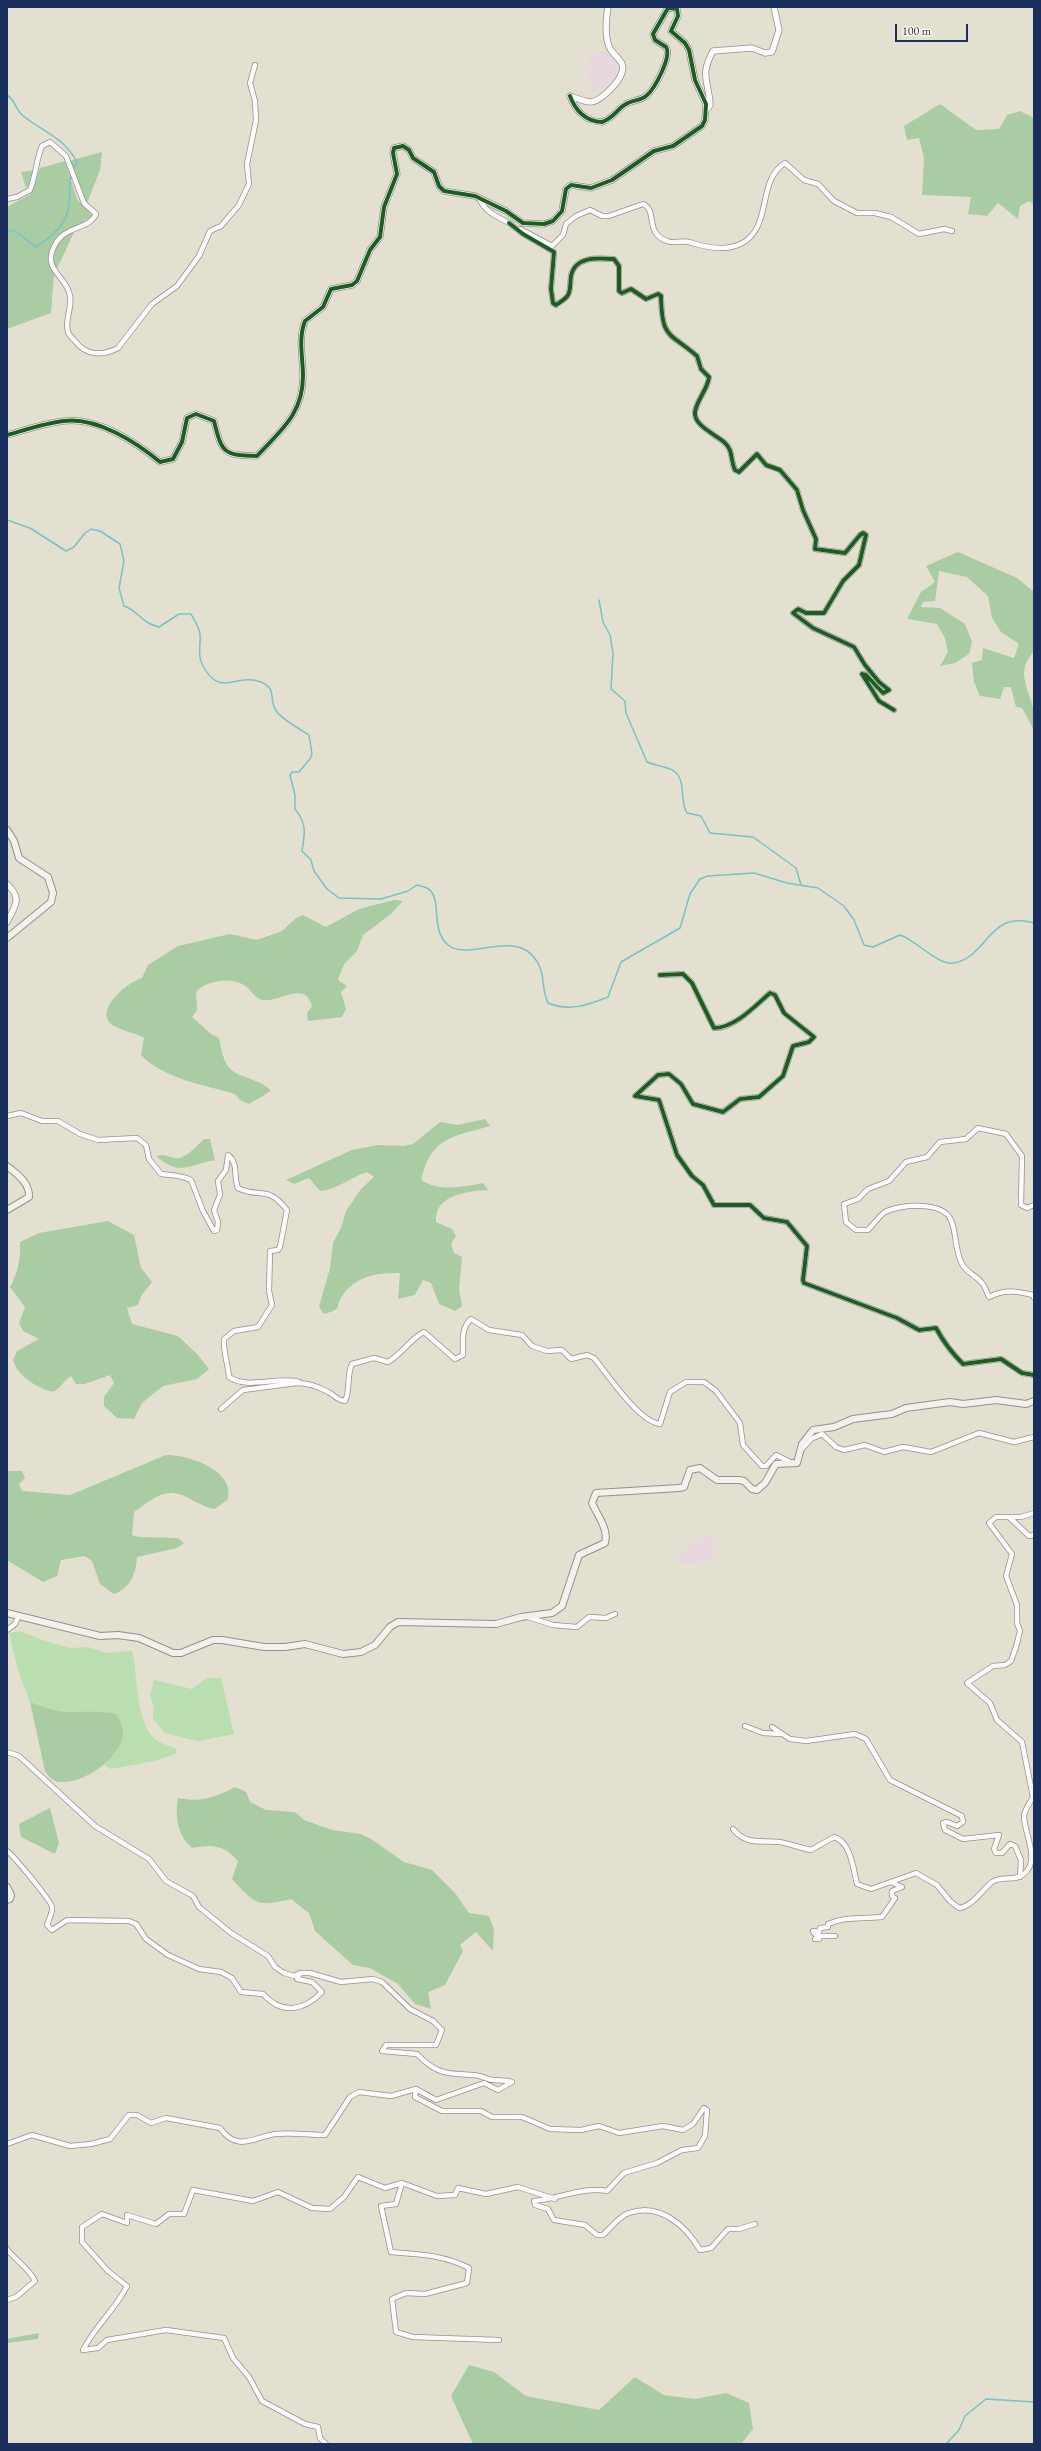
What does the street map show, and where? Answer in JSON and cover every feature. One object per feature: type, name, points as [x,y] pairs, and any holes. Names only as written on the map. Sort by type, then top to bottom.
[{"type":"main road","points":[[7,830],[14,841],[19,858],[48,877],[53,893],[51,902],[7,938]]},
{"type":"main road","points":[[7,1166],[20,1176],[29,1190],[29,1197],[7,1210]]},
{"type":"main road","points":[[7,1613],[18,1617],[100,1636],[118,1635],[139,1638],[173,1653],[181,1653],[213,1640],[222,1640],[264,1647],[284,1647],[305,1644],[343,1654],[367,1650],[390,1627],[398,1622],[496,1624],[558,1610],[562,1606],[579,1555],[605,1543],[607,1538],[605,1529],[592,1503],[596,1493],[684,1487],[690,1470],[700,1468],[717,1480],[744,1481],[752,1489],[757,1490],[765,1483],[776,1464],[797,1463],[802,1444],[813,1430],[834,1427],[860,1418],[872,1418],[906,1408],[950,1402],[963,1404],[996,1400],[1026,1404],[1034,1401]]},
{"type":"main road","points":[[7,1886],[11,1895],[10,1899],[7,1900]]},
{"type":"street","points":[[608,7],[606,19],[609,48],[623,65],[623,72],[619,80],[599,100],[590,102],[570,96],[573,106],[587,118],[596,122],[609,120],[626,103],[640,99],[650,91],[664,69],[668,55],[666,47],[655,40],[653,34],[668,8],[674,7],[679,12],[671,31],[685,43],[689,50],[695,80],[707,109]]},
{"type":"street","points":[[7,435],[64,421],[81,422],[122,435],[160,462],[173,459],[182,442],[187,418],[196,414],[214,421],[219,443],[225,452],[234,456],[258,456],[293,417],[301,402],[303,376],[300,348],[305,323],[323,307],[331,289],[352,285],[357,281],[370,250],[380,237],[384,207],[396,174],[393,154],[394,148],[403,146],[409,150],[413,158],[434,172],[439,186],[444,191],[469,194],[506,211],[523,223],[544,224],[553,221],[562,211],[566,189],[571,185],[591,188],[612,180],[654,151],[673,146],[702,126],[707,109],[710,105],[710,99],[704,78],[705,70],[713,50],[752,48],[765,53],[772,52],[779,30],[774,7]]},
{"type":"street","points":[[7,199],[17,197],[30,190],[38,169],[37,157],[42,146],[50,142],[66,156],[84,203],[96,214],[87,223],[60,236],[51,254],[53,270],[62,278],[69,292],[71,305],[67,321],[68,333],[86,352],[93,354],[110,352],[118,348],[152,304],[177,286],[199,256],[210,231],[221,226],[246,194],[249,177],[247,164],[256,120],[255,101],[250,83],[255,65]]},
{"type":"street","points":[[480,200],[483,206],[495,216],[552,246],[563,235],[566,224],[582,212],[590,210],[602,216],[609,216],[643,204],[649,206],[652,211],[651,222],[653,230],[659,237],[669,242],[686,242],[700,247],[735,248],[751,238],[761,218],[766,192],[778,167],[785,162],[804,180],[818,184],[834,201],[857,213],[875,213],[891,217],[919,234],[944,229],[952,231]]},
{"type":"street","points":[[509,223],[523,234],[554,252],[551,289],[553,303],[556,305],[569,294],[572,270],[578,263],[587,259],[614,259],[619,266],[619,291],[622,293],[631,289],[646,299],[658,294],[661,296],[663,325],[675,339],[698,356],[701,369],[709,377],[699,396],[694,413],[696,418],[699,424],[728,447],[735,470],[739,472],[743,470],[757,454],[766,465],[780,470],[797,490],[816,539],[815,549],[845,553],[860,535],[863,533],[866,536],[860,565],[843,581],[829,600],[824,613],[806,612],[798,609],[793,613],[813,628],[854,647],[865,665],[879,682],[889,690],[883,693],[866,675],[862,674],[879,701],[894,710]]},
{"type":"street","points":[[7,884],[15,892],[16,900],[7,922]]},
{"type":"street","points":[[660,975],[684,974],[692,983],[714,1028],[721,1028],[748,1013],[770,993],[775,995],[784,1013],[814,1036],[809,1042],[793,1046],[783,1076],[759,1097],[740,1099],[723,1112],[693,1104],[681,1084],[669,1074],[658,1075],[635,1096],[659,1100],[677,1155],[692,1176],[703,1185],[714,1205],[750,1205],[764,1218],[787,1222],[806,1246],[804,1283],[897,1318],[919,1330],[936,1328],[952,1354],[959,1358],[963,1364],[1001,1359],[1022,1373],[1034,1375]]},
{"type":"street","points":[[7,1116],[21,1113],[42,1120],[58,1121],[80,1134],[98,1140],[137,1138],[146,1145],[149,1159],[161,1174],[179,1175],[183,1179],[191,1180],[203,1211],[214,1231],[217,1230],[214,1210],[220,1195],[218,1182],[226,1170],[228,1155],[232,1158],[236,1168],[235,1181],[238,1188],[244,1191],[269,1193],[276,1197],[288,1210],[280,1246],[278,1250],[270,1251],[270,1291],[272,1304],[258,1326],[234,1331],[224,1339],[223,1353],[228,1363],[229,1377],[238,1382],[289,1379],[329,1392],[338,1400],[345,1401],[349,1393],[349,1371],[352,1364],[374,1358],[388,1362],[403,1352],[414,1337],[424,1332],[455,1359],[463,1355],[463,1335],[467,1322],[471,1319],[489,1330],[522,1335],[532,1346],[547,1351],[562,1350],[571,1359],[587,1355],[594,1358],[637,1410],[654,1423],[660,1424],[670,1392],[686,1382],[704,1382],[716,1391],[740,1423],[743,1445],[762,1466],[766,1466],[776,1455],[794,1464]]},
{"type":"street","points":[[1034,1204],[1027,1208],[1021,1205],[1022,1156],[1006,1134],[978,1128],[966,1139],[940,1142],[927,1157],[906,1162],[889,1181],[868,1190],[858,1199],[844,1204],[846,1222],[856,1230],[868,1230],[885,1212],[910,1205],[935,1208],[945,1212],[951,1220],[955,1248],[962,1264],[968,1273],[983,1283],[989,1297],[999,1292],[1014,1291],[1033,1295],[1034,1298]]},
{"type":"street","points":[[221,1409],[243,1390],[304,1383]]},
{"type":"street","points":[[800,1451],[811,1439],[822,1434],[827,1436],[836,1447],[844,1450],[865,1445],[884,1452],[903,1448],[931,1452],[979,1433],[1014,1442],[1034,1437]]},
{"type":"street","points":[[734,1828],[744,1839],[757,1843],[780,1842],[811,1850],[834,1837],[840,1839],[847,1848],[857,1884],[871,1889],[916,1873],[937,1885],[950,1901],[959,1908],[969,1904],[993,1882],[1020,1877],[1031,1867],[1032,1855],[1024,1815],[1033,1797],[1022,1742],[997,1720],[990,1703],[967,1683],[993,1666],[1005,1665],[1011,1661],[1020,1631],[1017,1623],[1017,1605],[1006,1576],[1012,1554],[989,1523],[996,1517],[1021,1517],[1034,1513]]},
{"type":"street","points":[[1009,1517],[1029,1536],[1034,1534]]},
{"type":"street","points":[[526,1617],[553,1625],[577,1627],[589,1617],[606,1618],[615,1614]]},
{"type":"street","points":[[7,1630],[15,1624],[18,1617]]},
{"type":"street","points":[[745,1726],[763,1733],[781,1734]]},
{"type":"street","points":[[772,1727],[790,1739],[806,1741],[855,1734],[866,1739],[890,1780],[962,1816],[963,1822],[957,1826],[947,1822],[943,1823],[944,1830],[964,1839],[999,1835],[994,1849],[999,1854],[1010,1844],[1015,1846],[1021,1860],[1020,1877]]},
{"type":"street","points":[[7,1752],[19,1756],[95,1826],[150,1859],[166,1881],[194,1896],[199,1907],[231,1933],[268,1956],[275,1967],[294,1976],[310,1973],[341,1982],[373,1979],[382,1982],[410,2008],[433,2021],[442,2030],[436,2045],[424,2047],[386,2045],[382,2051],[417,2054],[429,2067],[453,2076],[483,2076],[493,2080],[512,2082],[498,2090],[484,2083],[436,2100],[416,2089],[390,2096],[359,2092],[350,2096],[325,2135],[276,2134],[253,2142],[235,2141],[228,2138],[220,2128],[166,2118],[151,2123],[137,2115],[129,2115],[110,2139],[91,2144],[70,2146],[32,2135],[7,2144]]},
{"type":"street","points":[[7,1851],[17,1860],[37,1888],[51,1902],[53,1908],[47,1925],[52,1930],[67,1920],[129,1921],[136,1924],[146,1939],[168,1955],[199,1969],[221,1972],[232,1978],[241,1992],[263,1994],[273,2005],[280,2007],[290,2008],[312,2002],[322,1992],[312,1982],[298,1979],[300,1974]]},
{"type":"street","points":[[814,1933],[813,1931],[819,1932],[820,1928],[828,1927],[828,1924],[849,1917],[858,1920],[882,1917],[895,1898],[892,1896],[892,1891],[902,1887],[891,1882]]},
{"type":"street","points":[[814,1933],[821,1936],[835,1936]]},
{"type":"street","points":[[814,1933],[819,1939],[814,1939]]},
{"type":"street","points":[[416,2089],[415,2097],[442,2111],[481,2111],[492,2117],[522,2117],[550,2129],[581,2130],[599,2126],[619,2134],[663,2126],[683,2130],[693,2124],[704,2108],[707,2110],[705,2136],[698,2148],[682,2150],[657,2163],[624,2173],[607,2191],[597,2189],[555,2199],[534,2201],[535,2205],[548,2209],[554,2220],[585,2225],[596,2235],[603,2236],[628,2213],[654,2211],[665,2214],[690,2233],[700,2250],[711,2248],[728,2229],[739,2229],[755,2224]]},
{"type":"street","points":[[326,2444],[320,2438],[318,2427],[304,2424],[262,2401],[249,2377],[233,2358],[224,2338],[166,2330],[107,2340],[98,2348],[83,2350],[90,2336],[123,2294],[127,2286],[108,2271],[82,2242],[82,2227],[102,2214],[127,2223],[127,2215],[156,2224],[169,2214],[184,2214],[193,2190],[253,2201],[278,2192],[312,2208],[330,2209],[344,2197],[358,2177],[385,2188],[402,2183],[437,2196],[455,2195],[458,2188],[486,2194],[518,2187],[555,2199]]},
{"type":"street","points":[[402,2183],[396,2204],[381,2206],[391,2252],[424,2254],[452,2260],[469,2268],[468,2283],[425,2294],[406,2293],[392,2299],[396,2332],[413,2337],[499,2340]]},
{"type":"street","points":[[7,2249],[15,2261],[33,2275],[35,2281],[16,2297],[7,2300]]},
{"type":"shaded area","points":[[606,50],[619,67],[617,78],[599,91],[592,92],[584,65],[590,63],[589,56]]},
{"type":"shaded area","points":[[704,1535],[714,1541],[715,1559],[682,1565],[676,1561],[676,1556]]},
{"type":"green space","points":[[940,104],[976,130],[999,129],[1007,115],[1020,111],[1034,118],[1034,205],[1029,201],[1020,206],[1018,219],[998,203],[987,216],[968,214],[971,197],[922,195],[924,158],[919,138],[907,140],[904,126]]},
{"type":"green space","points":[[102,152],[100,170],[87,203],[69,161]]},
{"type":"green space","points":[[65,161],[77,199],[93,216],[58,236],[50,255],[54,274],[51,313],[7,329],[7,207],[31,194],[40,168]]},
{"type":"green space","points":[[36,170],[31,183],[26,188],[21,172]]},
{"type":"green space","points":[[76,228],[56,271],[52,259],[54,252],[61,241]]},
{"type":"green space","points":[[958,552],[1017,578],[1034,592],[1034,651],[1025,665],[1024,678],[1034,710],[1034,730],[1022,708],[1016,707],[1011,687],[1004,687],[1000,699],[980,696],[974,682],[972,663],[982,660],[983,648],[1014,658],[1019,644],[1001,632],[992,618],[988,596],[967,577],[939,571],[935,601],[923,602],[921,607],[940,608],[965,624],[972,642],[969,654],[955,663],[940,666],[948,652],[945,638],[937,624],[907,619],[921,592],[935,582],[926,566]]},
{"type":"green space","points":[[394,900],[403,901],[391,914],[363,935],[357,951],[344,964],[338,980],[347,986],[341,992],[346,1009],[342,1017],[308,1021],[307,1013],[312,1006],[309,998],[304,994],[298,993],[270,1000],[263,1000],[257,998],[244,985],[232,981],[212,982],[196,992],[197,1010],[192,1017],[211,1034],[219,1038],[226,1063],[229,1068],[240,1075],[266,1086],[271,1091],[249,1104],[240,1100],[235,1094],[185,1080],[161,1070],[141,1055],[144,1038],[113,1025],[107,1017],[107,1010],[122,990],[136,980],[142,978],[148,965],[178,946],[230,934],[257,940],[282,931],[296,918],[303,915],[326,927],[359,909]]},
{"type":"green space","points":[[485,1119],[490,1126],[454,1137],[437,1147],[425,1166],[421,1180],[435,1186],[451,1188],[483,1183],[488,1190],[462,1193],[453,1196],[440,1206],[437,1213],[436,1222],[452,1229],[456,1236],[451,1244],[454,1253],[462,1257],[459,1289],[462,1306],[455,1311],[439,1304],[431,1283],[423,1280],[415,1295],[398,1299],[400,1273],[392,1273],[375,1275],[361,1279],[348,1289],[342,1296],[338,1307],[334,1311],[324,1314],[319,1307],[330,1268],[333,1243],[341,1228],[346,1211],[361,1189],[374,1177],[367,1172],[338,1186],[320,1191],[309,1178],[294,1184],[286,1180],[352,1150],[378,1145],[404,1146],[413,1144],[440,1122],[458,1125]]},
{"type":"green space","points":[[204,1139],[210,1139],[215,1160],[184,1168],[178,1168],[156,1156],[163,1155],[174,1158],[183,1157]]},
{"type":"green space","points":[[108,1221],[134,1235],[141,1268],[152,1282],[141,1296],[138,1305],[127,1308],[132,1324],[178,1336],[197,1354],[209,1369],[197,1379],[163,1386],[142,1403],[134,1419],[117,1418],[104,1406],[104,1397],[114,1383],[110,1375],[85,1384],[76,1384],[71,1376],[53,1392],[34,1384],[23,1376],[15,1366],[13,1360],[17,1351],[39,1339],[23,1331],[19,1323],[25,1307],[10,1287],[18,1265],[20,1242],[39,1233]]},
{"type":"green space","points":[[166,1455],[198,1461],[218,1472],[228,1489],[228,1499],[215,1509],[204,1506],[175,1493],[168,1493],[155,1498],[134,1512],[132,1535],[139,1537],[178,1538],[184,1543],[177,1548],[137,1557],[134,1574],[125,1588],[114,1594],[100,1584],[92,1561],[85,1556],[61,1560],[57,1576],[43,1582],[7,1560],[7,1471],[22,1471],[25,1478],[19,1484],[22,1491],[70,1495]]},
{"type":"green space","points":[[20,1631],[45,1641],[71,1648],[88,1647],[107,1653],[132,1651],[138,1698],[144,1721],[155,1739],[175,1748],[177,1753],[155,1761],[111,1769],[104,1765],[118,1747],[122,1735],[120,1722],[116,1715],[100,1712],[62,1711],[30,1702],[19,1673],[9,1633]]},
{"type":"green space","points":[[207,1678],[221,1678],[234,1734],[199,1741],[165,1733],[153,1719],[154,1707],[150,1696],[154,1680],[192,1689]]},
{"type":"green space","points":[[30,1702],[62,1711],[116,1714],[123,1729],[120,1744],[108,1761],[89,1774],[69,1782],[55,1781],[49,1777],[45,1771]]},
{"type":"green space","points":[[235,1787],[246,1792],[250,1802],[266,1810],[295,1812],[304,1820],[332,1830],[361,1834],[371,1839],[404,1862],[432,1870],[455,1893],[469,1913],[489,1916],[494,1929],[493,1951],[476,1932],[460,1945],[463,1951],[445,1985],[428,1992],[431,2009],[415,2004],[398,1984],[370,1968],[353,1965],[315,1931],[309,1913],[291,1899],[280,1902],[264,1903],[252,1899],[232,1879],[238,1861],[233,1856],[218,1847],[206,1846],[192,1848],[183,1837],[177,1819],[178,1798],[194,1800],[208,1798],[221,1794]]},
{"type":"green space","points":[[50,1808],[59,1843],[55,1854],[21,1837],[19,1824]]},
{"type":"green space","points":[[39,2333],[38,2339],[7,2343],[7,2339]]},
{"type":"green space","points":[[469,2365],[494,2372],[526,2396],[599,2410],[635,2377],[664,2395],[695,2399],[726,2393],[749,2403],[753,2429],[741,2444],[473,2444],[451,2396]]},
{"type":"waterway","points":[[7,95],[12,99],[21,114],[59,140],[65,146],[77,162],[73,170]]},
{"type":"waterway","points":[[7,232],[14,230],[36,247],[53,234],[63,223],[66,217],[71,175]]},
{"type":"waterway","points":[[7,520],[30,528],[66,551],[74,547],[85,533],[91,529],[100,531],[120,544],[124,561],[119,588],[124,606],[129,608],[148,623],[159,627],[179,614],[191,614],[198,626],[201,662],[210,676],[216,681],[223,683],[252,680],[261,682],[270,688],[274,708],[277,712],[287,721],[309,735],[312,754],[310,759],[299,772],[292,772],[290,775],[295,795],[295,809],[302,819],[304,829],[302,851],[311,860],[314,871],[327,889],[339,898],[381,899],[408,891],[417,885],[427,888],[434,896],[438,925],[443,939],[448,945],[457,949],[467,950],[504,946],[516,947],[527,951],[539,965],[548,1003],[556,1006],[571,1007],[586,1005],[608,997],[621,962],[680,928],[690,894],[700,879],[708,876],[754,873],[787,883],[818,888],[844,906],[854,920],[864,945],[873,947],[900,935],[934,957],[948,963],[954,963],[966,959],[975,952],[998,928],[1007,923],[1019,921],[1034,923]]},
{"type":"waterway","points":[[599,600],[603,622],[610,635],[613,653],[611,689],[625,701],[626,713],[647,762],[671,769],[678,775],[682,786],[683,803],[687,813],[701,816],[710,833],[753,837],[796,868],[801,885]]},
{"type":"waterway","points":[[946,2444],[959,2430],[965,2416],[986,2399],[1034,2402]]},
{"type":"cycle path","points":[[7,435],[57,422],[77,421],[90,423],[115,432],[128,439],[160,462],[173,459],[182,442],[187,418],[196,414],[214,421],[219,440],[226,450],[237,455],[257,456],[289,420],[299,401],[303,376],[301,348],[305,321],[323,307],[331,289],[352,285],[357,281],[370,250],[380,237],[384,207],[397,174],[393,153],[394,148],[403,146],[409,150],[413,158],[434,172],[439,186],[444,191],[475,196],[506,211],[523,223],[544,224],[553,221],[562,211],[566,189],[571,185],[591,188],[612,180],[654,151],[673,146],[702,126],[705,120],[706,104],[695,80],[689,50],[685,43],[671,31],[678,16],[677,9],[668,8],[653,34],[655,40],[666,47],[667,57],[658,80],[646,96],[626,104],[610,118],[602,122],[591,120],[582,114],[575,106],[570,96]]},
{"type":"cycle path","points":[[509,223],[523,234],[554,252],[551,289],[553,303],[556,305],[569,293],[573,269],[582,262],[601,258],[614,259],[619,266],[619,291],[622,293],[631,289],[646,299],[658,294],[661,296],[663,320],[668,333],[697,356],[701,369],[709,377],[707,386],[696,407],[695,417],[701,425],[727,445],[731,452],[735,470],[739,472],[757,454],[766,465],[780,470],[797,490],[803,510],[816,539],[815,549],[845,553],[860,535],[863,533],[866,535],[859,565],[843,581],[824,613],[806,613],[798,609],[793,613],[813,628],[854,647],[865,665],[879,682],[889,690],[883,693],[866,675],[862,674],[879,701],[894,710]]},
{"type":"cycle path","points":[[660,975],[683,974],[692,983],[714,1028],[722,1027],[737,1020],[770,993],[775,995],[784,1013],[814,1037],[809,1042],[793,1046],[783,1076],[759,1097],[740,1099],[723,1112],[693,1104],[681,1084],[669,1074],[658,1075],[635,1096],[659,1100],[677,1155],[692,1176],[703,1185],[714,1205],[750,1205],[764,1218],[787,1222],[807,1246],[803,1280],[804,1283],[897,1318],[919,1330],[936,1328],[948,1347],[963,1364],[1001,1359],[1022,1373],[1034,1375]]}]
